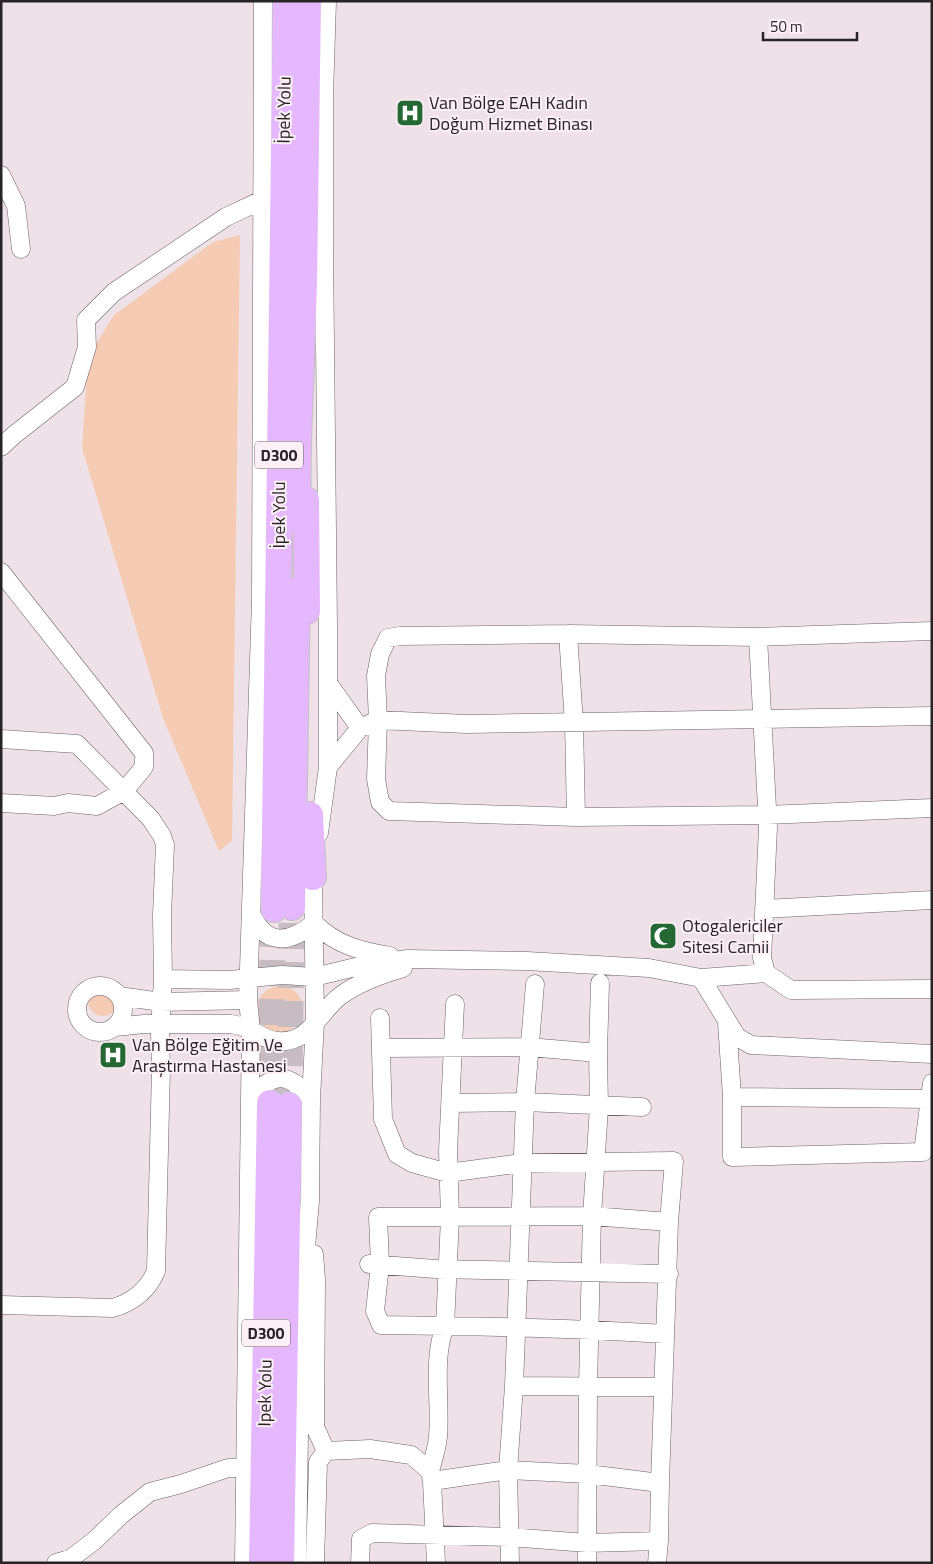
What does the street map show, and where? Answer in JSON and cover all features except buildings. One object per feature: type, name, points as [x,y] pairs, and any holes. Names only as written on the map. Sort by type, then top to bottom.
[{"type":"highway","name":"İpek Yolu","points":[[272,910],[296,741],[298,441],[304,284],[310,2]]},
{"type":"highway","name":"İpek Yolu","points":[[272,910],[310,2]]},
{"type":"highway","points":[[304,284],[309,801],[313,877]]},
{"type":"highway","name":"Ipek Yolu","points":[[262,1563],[280,1102]]},
{"type":"highway","name":"Ipek Yolu","points":[[280,1102],[281,1563]]},
{"type":"street","points":[[263,1],[261,599],[272,910],[250,979],[248,1000],[251,1030],[280,1102],[310,1201],[316,1280],[315,1427],[326,1451]]},
{"type":"street","points":[[244,1563],[247,1468],[280,1102],[315,1022],[313,877],[328,767],[324,96],[310,2]]},
{"type":"street","points":[[1,175],[16,206],[21,249]]},
{"type":"street","points":[[1,447],[75,387],[87,347],[86,320],[114,292],[226,217],[262,200]]},
{"type":"street","points":[[1,572],[144,753],[144,767],[124,791],[97,806],[68,803],[54,806],[1,802]]},
{"type":"street","points":[[932,631],[758,637],[568,634],[400,636],[388,638],[380,654],[376,676],[378,720],[376,779],[380,802],[389,811],[576,817],[767,815],[932,808]]},
{"type":"street","points":[[568,634],[574,723],[576,817]]},
{"type":"street","points":[[758,637],[767,815],[762,958],[766,973]]},
{"type":"street","points":[[328,683],[360,728]]},
{"type":"street","points":[[328,767],[360,728],[378,720],[467,724],[932,716]]},
{"type":"street","points":[[1,739],[77,744],[151,820],[162,836],[165,845],[162,915],[163,979],[160,1032],[158,1254],[156,1271],[146,1288],[131,1301],[113,1308],[1,1305]]},
{"type":"street","points":[[764,909],[932,900]]},
{"type":"street","points":[[272,910],[262,931],[282,940],[304,932],[314,923]]},
{"type":"street","points":[[314,923],[335,940],[349,947],[364,952],[408,960]]},
{"type":"street","points":[[163,979],[229,980],[282,975],[314,977],[360,966],[408,960],[527,961],[649,968],[701,978],[766,973],[791,990],[932,989]]},
{"type":"street","points":[[115,1027],[122,1017],[124,1010],[119,996],[108,987],[92,987],[85,991],[77,1005],[79,1021],[84,1027],[100,1033],[107,1032],[115,1027],[131,1024],[231,1024],[251,1030],[267,1039],[278,1041],[293,1040],[309,1031],[330,1005],[354,988],[397,970],[435,960]]},
{"type":"street","points":[[701,978],[737,1037],[750,1045],[932,1054]]},
{"type":"street","points":[[587,1563],[588,1386],[592,1216],[599,1106],[600,983]]},
{"type":"street","points":[[510,1563],[508,1470],[514,1386],[525,1102],[535,984]]},
{"type":"street","points":[[119,996],[161,1002],[248,1000]]},
{"type":"street","points":[[436,1563],[436,1534],[431,1476],[438,1438],[439,1365],[445,1326],[449,1270],[450,1218],[448,1173],[455,1004]]},
{"type":"street","points":[[380,1018],[383,1120],[397,1154],[412,1163],[448,1173],[522,1163],[674,1161],[662,1387],[657,1563]]},
{"type":"street","points":[[726,1020],[732,1097],[732,1157],[923,1152],[931,1091],[732,1097]]},
{"type":"street","points":[[381,1048],[529,1047],[598,1052]]},
{"type":"street","points":[[451,1103],[525,1102],[642,1108]]},
{"type":"street","points":[[297,1563],[301,1305],[310,1201]]},
{"type":"street","points":[[665,1334],[515,1326],[381,1325],[375,1311],[374,1265],[378,1217],[592,1216],[670,1222]]},
{"type":"street","points":[[374,1265],[449,1270],[669,1274]]},
{"type":"street","points":[[514,1386],[662,1387]]},
{"type":"street","points":[[326,1451],[370,1449],[411,1455],[431,1476]]},
{"type":"street","points":[[315,1563],[318,1462],[326,1451]]},
{"type":"street","points":[[56,1563],[70,1559],[94,1541],[150,1492],[228,1468],[247,1468]]},
{"type":"street","points":[[431,1476],[508,1470],[588,1474],[660,1483]]},
{"type":"street","points":[[360,1563],[361,1538],[372,1532],[509,1537],[587,1543],[659,1541]]},
{"type":"shaded area","points":[[240,235],[232,841],[219,851],[163,718],[82,448],[88,357],[114,315],[213,242]]},
{"type":"shaded area","points":[[103,986],[114,990],[118,1001],[114,1012],[103,1016],[92,1012],[88,1001],[92,990]]},
{"type":"shaded area","points":[[280,986],[293,990],[299,996],[303,1009],[299,1022],[293,1028],[280,1032],[267,1028],[261,1022],[257,1009],[261,996],[267,990]]},
{"type":"tunnel","points":[[289,1105],[292,908]]},
{"type":"tunnel","points":[[270,1103],[273,930]]},
{"type":"place","name":"Van Bölge EAH Kadın Doğum Hizmet Binası","points":[[410,113]]},
{"type":"place","name":"Otogalericiler Sitesi Camii","points":[[663,936]]},
{"type":"place","name":"Van Bölge Eğitim Ve Araştırma Hastanesi","points":[[113,1055]]}]
